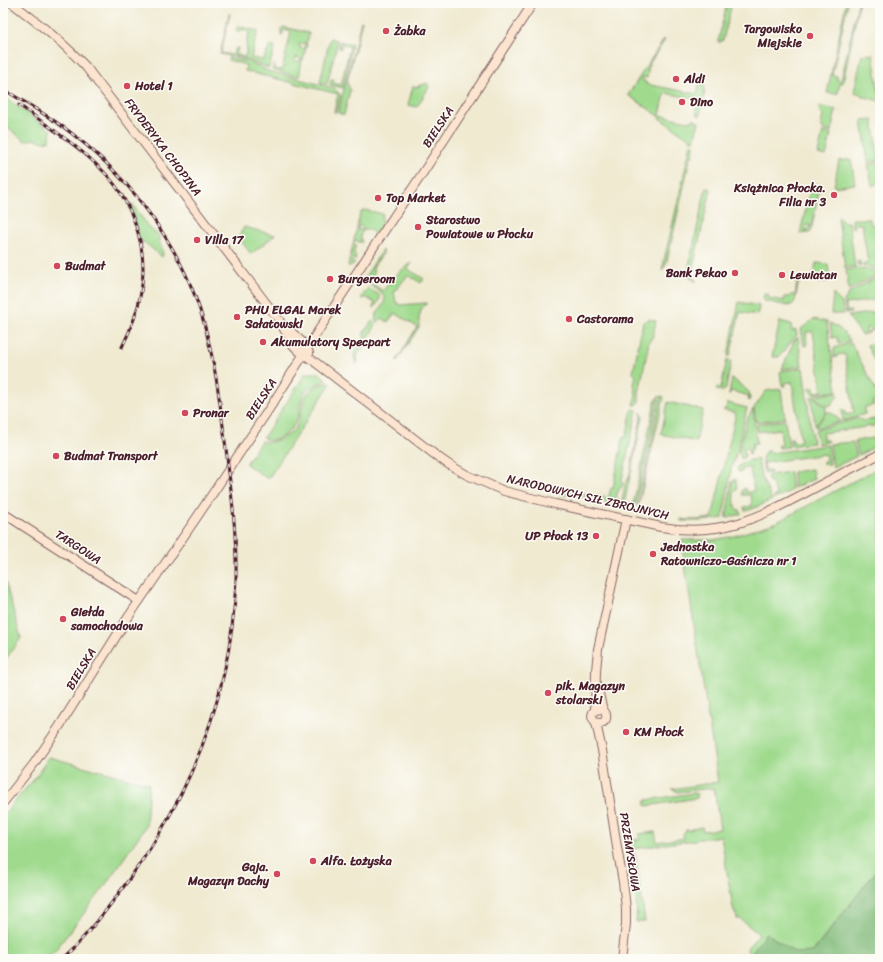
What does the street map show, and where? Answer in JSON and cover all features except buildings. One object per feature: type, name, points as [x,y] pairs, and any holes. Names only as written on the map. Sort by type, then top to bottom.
[{"type":"street","name":"FRYDERYKA CHOPINA","points":[[12,3],[59,40],[86,66],[279,320],[293,345],[299,351],[305,352]]},
{"type":"street","name":"BIELSKA","points":[[3,804],[44,750],[129,616],[273,403],[533,3]]},
{"type":"street","name":"NARODOWYCH SIŁ ZBROJNYCH","points":[[305,352],[314,362],[434,454],[473,478],[504,491],[671,528],[688,530],[709,529],[738,524],[777,508],[880,454]]},
{"type":"street","name":"TARGOWA","points":[[3,513],[139,601]]},
{"type":"street","points":[[599,710],[592,713],[592,716],[593,720],[600,722],[606,719],[606,715],[599,710],[596,677],[598,649],[626,519]]},
{"type":"street","name":"PRZEMYSŁOWA","points":[[600,722],[597,732],[602,750],[624,886],[626,924],[622,959]]},
{"type":"green space","points":[[727,3],[731,3],[731,7],[723,40],[718,42]]},
{"type":"green space","points":[[846,3],[848,3],[832,75],[837,76],[837,80],[841,81],[859,3],[843,83],[840,83],[838,93],[827,93]]},
{"type":"green space","points":[[229,14],[221,53],[232,55],[231,58],[246,61],[271,72],[334,88],[341,95],[336,112],[334,112],[338,94],[245,71],[246,65],[228,60],[229,56],[220,54]]},
{"type":"green space","points":[[361,21],[347,82],[350,90],[344,115],[338,113]]},
{"type":"green space","points":[[238,26],[258,31],[251,58],[263,60],[270,46],[275,47],[269,68],[233,55],[235,49],[238,48],[236,55],[245,57],[247,47],[249,32],[241,29],[240,33],[237,32]]},
{"type":"green space","points":[[283,27],[309,33],[307,42],[304,44],[300,43],[300,48],[304,49],[306,43],[307,44],[303,60],[296,57],[295,61],[302,61],[299,77],[272,70],[275,65],[274,69],[282,70],[291,32],[284,30],[281,35],[281,29]]},
{"type":"green space","points":[[330,38],[338,41],[327,84],[320,82]]},
{"type":"green space","points":[[664,39],[665,40],[649,64],[647,78],[643,77],[643,81],[646,82],[646,84],[697,94],[701,76],[705,77],[704,97],[700,116],[697,114],[696,109],[697,99],[665,93],[660,115],[692,122],[693,119],[696,119],[696,121],[699,122],[694,140],[659,118],[659,116],[628,95]]},
{"type":"green space","points":[[340,41],[352,44],[343,88],[330,85],[331,79],[334,79],[333,83],[341,85],[350,47],[342,44],[341,49],[339,48]]},
{"type":"green space","points":[[873,54],[880,99],[879,101],[854,92],[862,55]]},
{"type":"green space","points":[[427,83],[429,87],[417,107],[408,105],[413,86],[416,87]]},
{"type":"green space","points":[[3,96],[51,130],[50,140],[45,142],[33,139],[25,141],[10,129],[3,130]]},
{"type":"green space","points":[[819,106],[836,110],[831,132],[824,130],[821,125],[823,115],[819,110]]},
{"type":"green space","points":[[873,119],[879,161],[868,162],[862,120]]},
{"type":"green space","points":[[823,132],[831,134],[826,156],[818,154]]},
{"type":"green space","points":[[691,144],[694,145],[692,157],[690,159],[667,261],[662,270]]},
{"type":"green space","points":[[851,159],[855,184],[834,187],[839,160]]},
{"type":"green space","points":[[880,163],[880,182],[872,186],[868,164]]},
{"type":"green space","points":[[812,183],[820,185],[811,232],[806,234],[810,225],[806,225],[805,234],[800,233]]},
{"type":"green space","points":[[706,188],[711,189],[691,276],[696,280],[696,282],[687,274]]},
{"type":"green space","points":[[133,205],[147,226],[159,237],[163,255],[162,257],[144,242],[141,243],[129,207]]},
{"type":"green space","points":[[365,210],[383,214],[382,224],[375,236],[371,230],[363,230],[362,226],[358,227],[359,230],[363,231],[360,236],[362,242],[358,242],[357,240],[354,241],[354,244],[356,245],[354,251],[356,260],[353,259],[352,262],[355,263],[348,266],[360,214]]},
{"type":"green space","points":[[839,217],[843,222],[849,222],[855,266],[845,268]]},
{"type":"green space","points":[[852,219],[870,219],[871,225],[877,224],[880,244],[880,269],[858,265],[857,262],[860,261],[860,265],[868,263],[862,224],[854,224],[855,228],[852,227]]},
{"type":"green space","points":[[244,227],[275,235],[251,254],[238,237]]},
{"type":"green space","points":[[381,250],[384,252],[373,267],[374,278],[371,283],[383,291],[404,268],[412,263],[408,269],[424,279],[421,283],[408,275],[394,292],[396,302],[400,305],[427,303],[422,308],[419,317],[419,327],[397,361],[417,327],[395,313],[388,322],[382,318],[376,322],[376,315],[383,305],[385,298],[379,291],[363,280]]},
{"type":"green space","points":[[816,263],[828,264],[830,281],[812,281]]},
{"type":"green space","points":[[857,268],[880,271],[880,273],[849,290],[846,270]]},
{"type":"green space","points":[[880,275],[880,299],[846,304],[846,311],[851,311],[851,313],[846,313],[844,301],[849,293]]},
{"type":"green space","points":[[794,280],[799,280],[795,301],[792,305],[789,306],[764,301],[764,294],[768,294],[769,298],[784,301],[784,297],[790,297],[792,294],[795,296],[797,283]]},
{"type":"green space","points":[[368,288],[380,297],[374,308],[375,303],[365,297],[363,300],[361,298]]},
{"type":"green space","points":[[833,294],[842,303],[844,314],[831,314]]},
{"type":"green space","points":[[739,302],[759,307],[757,315],[740,312],[730,356],[728,356]]},
{"type":"green space","points":[[878,312],[880,327],[870,331],[869,328],[866,328],[866,332],[870,332],[862,335],[848,316]]},
{"type":"green space","points":[[649,319],[656,321],[653,336],[649,342],[639,393],[639,401],[637,405],[633,405],[636,395],[634,384],[636,376],[633,373],[643,322]]},
{"type":"green space","points":[[814,319],[827,322],[837,391],[813,394],[810,392],[809,388],[814,388],[815,392],[822,391],[813,332],[806,332],[807,345],[804,346],[801,329]]},
{"type":"green space","points":[[372,321],[376,325],[357,356],[358,362],[356,364],[354,354],[355,351],[365,336],[363,334]]},
{"type":"green space","points":[[780,321],[791,324],[792,331],[796,330],[797,335],[779,357],[772,357]]},
{"type":"green space","points":[[830,323],[842,330],[850,341],[838,344],[837,337],[832,338]]},
{"type":"green space","points":[[798,337],[802,366],[782,369],[794,341]]},
{"type":"green space","points":[[880,341],[880,363],[876,364],[867,345]]},
{"type":"green space","points":[[851,343],[880,400],[879,399],[873,402],[874,405],[865,407],[865,414],[843,421],[842,410],[845,410],[846,415],[854,413],[845,354],[837,355],[837,357],[834,358],[834,348]]},
{"type":"green space","points":[[727,359],[731,361],[726,389],[723,391],[716,390],[717,387],[721,388]]},
{"type":"green space","points":[[803,368],[813,443],[791,446],[790,438],[792,438],[793,442],[801,441],[792,382],[784,383],[785,386],[782,386],[780,372]]},
{"type":"green space","points":[[306,373],[319,373],[326,380],[312,386],[305,392],[300,405],[297,421],[287,433],[275,440],[263,438]]},
{"type":"green space","points":[[732,378],[749,392],[750,398],[749,401],[749,396],[731,391],[729,395]]},
{"type":"green space","points":[[329,382],[331,383],[268,479],[246,464],[261,441],[276,441],[294,430],[298,422],[305,397],[315,387]]},
{"type":"green space","points":[[781,389],[785,418],[766,421],[766,419],[765,421],[756,422],[754,408],[766,391]]},
{"type":"green space","points":[[837,392],[838,396],[830,406],[826,406],[814,396]]},
{"type":"green space","points":[[659,396],[636,504],[634,506],[655,402]]},
{"type":"green space","points":[[661,396],[664,397],[638,507],[638,506]]},
{"type":"green space","points":[[812,396],[826,407],[826,412],[815,426],[811,397]]},
{"type":"green space","points":[[668,402],[703,410],[696,442],[661,434]]},
{"type":"green space","points":[[728,403],[747,408],[737,452],[732,465],[723,518],[702,521],[681,521],[681,519],[693,520],[712,518],[736,413],[723,410],[726,408]]},
{"type":"green space","points":[[632,409],[637,410],[622,480],[623,484],[621,488],[619,488],[616,498],[619,499],[617,503],[613,505],[576,495],[561,495],[563,489],[607,498],[609,496],[611,488],[613,488],[623,437],[626,438]]},
{"type":"green space","points":[[753,409],[757,443],[752,444],[753,449],[750,450],[751,454],[749,454],[748,448],[744,448],[745,457],[741,459],[739,451],[747,419]]},
{"type":"green space","points":[[641,412],[643,417],[624,504],[622,502],[625,484],[629,477]]},
{"type":"green space","points":[[827,412],[831,412],[841,421],[817,428],[815,427]]},
{"type":"green space","points":[[858,418],[864,421],[880,418],[880,425],[823,433],[823,440],[827,440],[828,442],[818,444],[815,430]]},
{"type":"green space","points":[[785,420],[789,447],[779,448],[778,445],[782,445],[780,429],[758,432],[757,424]]},
{"type":"green space","points":[[880,437],[880,444],[859,455],[855,441]]},
{"type":"green space","points":[[853,442],[857,456],[833,468],[830,444]]},
{"type":"green space","points":[[828,445],[830,464],[823,465],[823,462],[826,461],[825,454],[764,463],[765,470],[771,470],[772,472],[764,472],[762,458],[766,451],[770,451],[771,453]]},
{"type":"green space","points":[[757,459],[761,476],[772,500],[745,511],[744,507],[752,506],[751,495],[742,495],[742,490],[745,488],[746,492],[754,491],[750,468],[742,469],[742,472],[738,472],[738,467],[744,462]]},
{"type":"green space","points":[[880,467],[880,866],[807,959],[766,933],[749,957],[747,948],[759,934],[740,919],[737,919],[735,914],[721,836],[626,850],[624,833],[631,831],[632,840],[640,839],[639,834],[655,832],[657,842],[684,838],[683,834],[686,830],[702,827],[703,831],[720,829],[714,788],[678,792],[672,789],[718,782],[681,540],[713,540],[734,536],[775,523]]},
{"type":"green space","points":[[812,469],[814,479],[794,488],[793,472]]},
{"type":"green space","points":[[790,472],[792,490],[774,499],[774,496],[777,495],[771,481],[769,482],[767,477],[769,475]]},
{"type":"green space","points":[[736,479],[737,490],[733,491],[736,510],[740,510],[741,514],[726,518],[732,481]]},
{"type":"green space","points":[[3,574],[21,638],[3,663]]},
{"type":"green space","points":[[49,757],[149,784],[146,826],[102,890],[54,952],[44,959],[3,959],[3,815],[35,778]]},
{"type":"green space","points":[[694,793],[697,794],[697,798],[646,806],[645,802],[647,800]]},
{"type":"green space","points":[[635,854],[645,922],[636,922],[637,909],[635,889],[632,870],[627,855]]},
{"type":"green space","points":[[880,866],[880,959],[747,959],[766,933],[796,953],[813,952]]},
{"type":"railway","points":[[3,89],[67,129],[108,165],[146,208],[164,235],[181,265],[189,281],[201,314],[212,359],[224,433],[234,524],[236,579],[233,620],[227,660],[218,698],[206,736],[191,773],[153,844],[106,910],[81,940],[62,959]]},
{"type":"railway","points":[[19,105],[60,134],[99,167],[111,179],[129,208],[140,241],[143,275],[140,299],[136,313],[122,347]]},
{"type":"place","name":"Żabka","points":[[386,31]]},
{"type":"place","name":"Targowisko Miejskie","points":[[810,36]]},
{"type":"place","name":"Aldi","points":[[676,79]]},
{"type":"place","name":"Hotel 1","points":[[127,86]]},
{"type":"place","name":"Dino","points":[[682,102]]},
{"type":"place","name":"Książnica Płocka. Filia nr 3","points":[[834,195]]},
{"type":"place","name":"Top Market","points":[[378,198]]},
{"type":"place","name":"Starostwo Powiatowe w Płocku","points":[[418,227]]},
{"type":"place","name":"Villa 17","points":[[197,240]]},
{"type":"place","name":"Budmat","points":[[57,266]]},
{"type":"place","name":"Bank Pekao","points":[[735,273]]},
{"type":"place","name":"Lewiatan","points":[[782,275]]},
{"type":"place","name":"Burgeroom","points":[[330,279]]},
{"type":"place","name":"PHU ELGAL Marek Sałatowski","points":[[237,317]]},
{"type":"place","name":"Castorama","points":[[569,319]]},
{"type":"place","name":"Akumulatory Specpart","points":[[263,342]]},
{"type":"place","name":"Pronar","points":[[185,413]]},
{"type":"place","name":"Budmat Transport","points":[[56,456]]},
{"type":"place","name":"UP Płock 13","points":[[596,536]]},
{"type":"place","name":"Jednostka Ratowniczo-Gaśnicza nr 1","points":[[653,554]]},
{"type":"place","name":"Giełda samochodowa","points":[[63,619]]},
{"type":"place","name":"pik. Magazyn stolarski","points":[[548,693]]},
{"type":"place","name":"KM Płock","points":[[626,732]]},
{"type":"place","name":"Alfa. Łożyska","points":[[313,861]]},
{"type":"place","name":"Gaja. Magazyn Dachy","points":[[277,874]]}]
